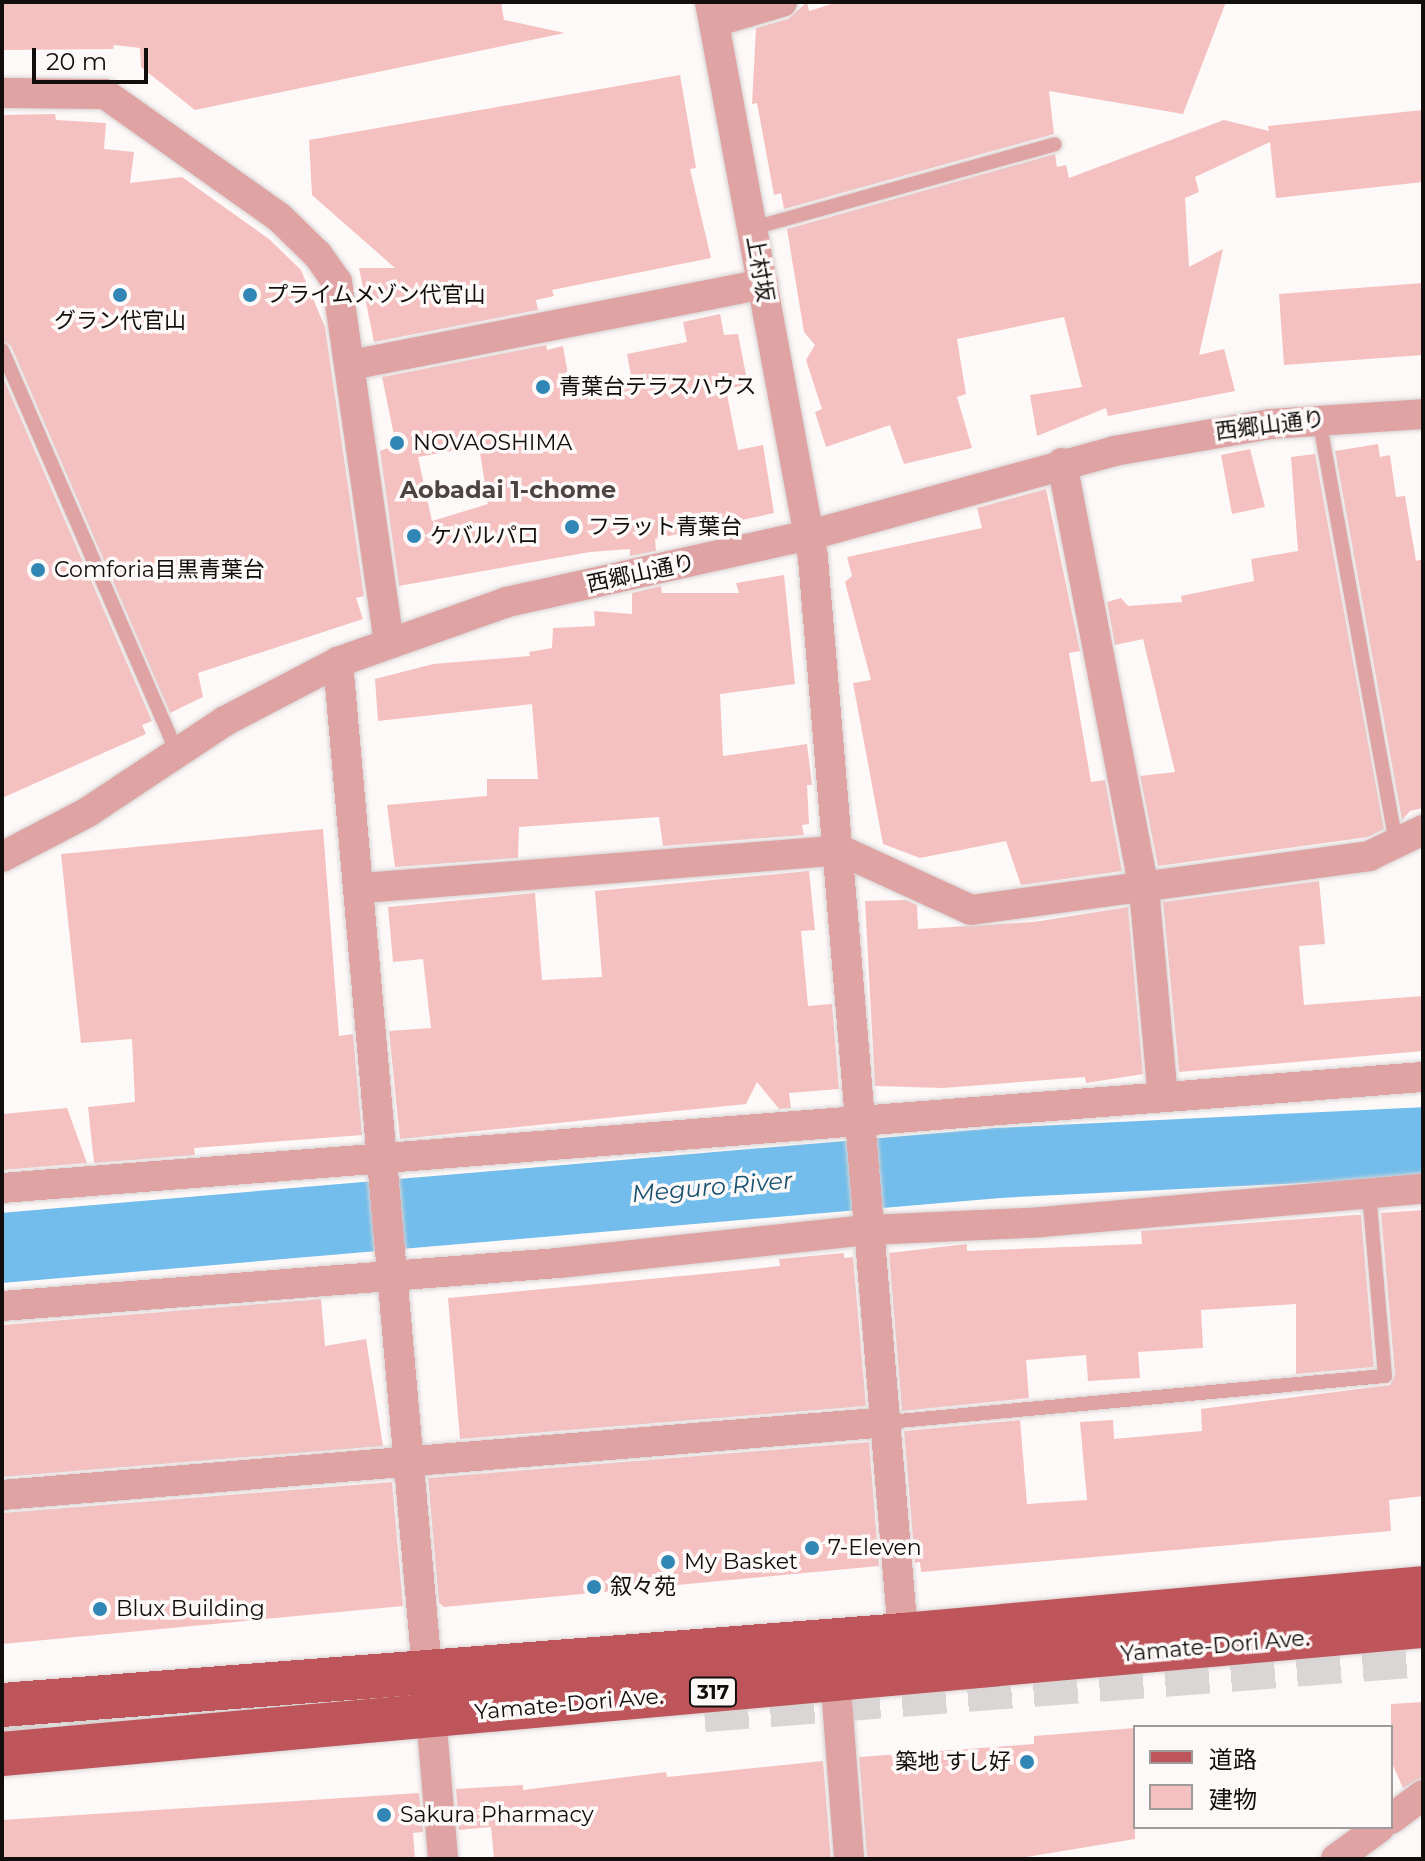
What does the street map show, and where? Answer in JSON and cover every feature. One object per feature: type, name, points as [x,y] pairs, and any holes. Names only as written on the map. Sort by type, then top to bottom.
[{"type":"main road","name":"Yamate-Dori Ave.","points":[[2,1754],[431,1715],[834,1661],[903,1635],[1423,1588]]},
{"type":"main road","name":"Yamate-Dori Ave.","points":[[2,1705],[427,1670],[834,1661],[1423,1626]]},
{"type":"street","points":[[712,12],[782,2]]},
{"type":"street","name":"上村坂","points":[[712,12],[810,535],[840,850],[903,1635]]},
{"type":"street","points":[[2,93],[105,94],[279,217],[318,255],[337,282],[389,642]]},
{"type":"street","points":[[351,365],[763,284]]},
{"type":"street","name":"西郷山通り","points":[[2,857],[88,812],[225,721],[338,662],[507,602],[810,535],[1062,463],[1194,434],[1319,418],[1423,414]]},
{"type":"street","points":[[1062,463],[1144,889],[1163,1096]]},
{"type":"street","points":[[338,662],[362,888],[388,1268],[427,1670]]},
{"type":"street","points":[[362,888],[840,850],[971,910],[1144,889],[1369,856],[1410,836]]},
{"type":"street","points":[[2,1188],[334,1162],[381,1164],[860,1127],[1163,1096],[1423,1077]]},
{"type":"street","points":[[2,1306],[869,1223],[1042,1222],[1423,1189]]},
{"type":"street","points":[[2,1495],[888,1422]]},
{"type":"street","points":[[834,1661],[849,1859]]},
{"type":"street","points":[[431,1715],[443,1859]]},
{"type":"street","points":[[1393,1818],[1423,1795]]},
{"type":"street","points":[[1336,1859],[1377,1829]]},
{"type":"lane","points":[[753,228],[1055,144]]},
{"type":"lane","points":[[2,350],[177,753]]},
{"type":"lane","points":[[1319,418],[1410,836]]},
{"type":"lane","points":[[888,1422],[1385,1376],[1369,1193]]},
{"type":"building","points":[[2,2],[501,2],[504,20],[565,33],[195,110],[141,67],[140,48],[114,45],[113,49],[2,50]]},
{"type":"building","points":[[807,2],[809,11],[838,2],[1226,2],[1183,114],[1049,91],[1054,134],[784,209],[781,193],[774,195],[757,103],[752,104],[756,28],[788,19]]},
{"type":"building","points":[[680,75],[696,168],[690,169],[711,258],[552,290],[554,296],[536,300],[538,310],[374,342],[359,268],[395,268],[312,195],[309,140]]},
{"type":"building","points":[[1423,110],[1423,182],[1276,198],[1270,142],[1195,177],[1199,192],[1185,198],[1189,267],[1223,249],[1199,355],[1224,349],[1235,391],[1108,416],[1106,408],[1037,436],[1030,395],[1082,387],[1064,317],[957,339],[966,394],[957,397],[972,448],[904,464],[890,425],[826,447],[815,412],[822,409],[806,360],[815,345],[804,332],[787,229],[1055,154],[1057,167],[1066,165],[1069,178],[1224,120],[1269,131],[1268,126]]},
{"type":"building","points":[[55,114],[56,120],[106,123],[104,149],[134,152],[130,183],[182,177],[269,239],[301,270],[325,327],[364,596],[356,598],[363,619],[198,673],[203,697],[170,713],[11,346],[2,340],[2,115]]},
{"type":"building","points":[[1423,283],[1423,355],[1284,365],[1279,294]]},
{"type":"building","points":[[720,314],[724,335],[738,334],[748,385],[726,389],[738,450],[763,445],[774,513],[655,539],[656,551],[630,556],[630,549],[590,552],[399,586],[380,451],[396,445],[382,377],[546,345],[547,350],[563,346],[572,398],[633,386],[627,354],[687,342],[683,322]],"holes":[[[479,446],[488,504],[432,521],[418,457]]]},
{"type":"building","name":"Comforia目黒青葉台","points":[[2,375],[152,721],[142,725],[146,734],[2,798]]},
{"type":"building","points":[[1378,444],[1380,457],[1390,455],[1396,497],[1405,496],[1416,561],[1423,559],[1423,808],[1410,811],[1402,820],[1335,451]]},
{"type":"building","points":[[1250,449],[1265,507],[1232,514],[1221,455]]},
{"type":"building","points":[[1315,454],[1384,829],[1368,837],[1158,866],[1140,776],[1175,772],[1143,639],[1115,645],[1107,602],[1121,598],[1128,606],[1182,602],[1181,596],[1254,581],[1251,559],[1298,551],[1291,457]]},
{"type":"building","points":[[1046,489],[1080,651],[1069,653],[1091,782],[1105,780],[1122,871],[1021,885],[1006,841],[920,858],[883,844],[853,683],[871,680],[845,582],[852,576],[847,557],[982,528],[977,508]]},
{"type":"building","points":[[784,575],[795,684],[720,694],[723,756],[807,744],[812,785],[807,785],[809,824],[802,825],[804,835],[663,846],[659,817],[519,827],[518,858],[395,867],[387,805],[487,796],[487,779],[538,779],[532,704],[378,721],[375,679],[433,664],[530,656],[529,652],[552,648],[553,628],[595,626],[594,611],[632,614],[632,593],[661,586],[662,593],[739,593],[736,583]]},
{"type":"building","points":[[323,829],[339,1036],[353,1034],[362,1135],[194,1148],[195,1155],[94,1163],[88,1107],[135,1102],[132,1039],[81,1043],[61,854]]},
{"type":"building","points":[[809,871],[815,930],[801,931],[808,1006],[832,1004],[839,1089],[789,1093],[791,1108],[779,1109],[757,1082],[746,1104],[400,1139],[389,1031],[431,1028],[423,959],[393,962],[388,907],[535,893],[542,980],[602,977],[595,891]]},
{"type":"building","points":[[1319,881],[1325,944],[1299,946],[1304,1005],[1423,996],[1423,1051],[1179,1072],[1163,902]]},
{"type":"building","points":[[906,900],[917,905],[918,929],[1034,922],[1128,907],[1143,1074],[1086,1083],[1085,1077],[943,1088],[875,1086],[865,901]]},
{"type":"building","points":[[67,1108],[87,1163],[2,1170],[2,1114]]},
{"type":"building","points":[[1423,1210],[1423,1496],[1389,1500],[1391,1531],[921,1572],[920,1562],[915,1563],[904,1431],[1020,1420],[1027,1504],[1087,1500],[1080,1422],[1113,1420],[1114,1439],[1202,1431],[1201,1409],[1390,1385],[1395,1375],[1381,1213]]},
{"type":"building","points":[[1361,1215],[1374,1367],[1296,1374],[1296,1304],[1201,1310],[1203,1348],[1138,1352],[1140,1378],[1088,1381],[1086,1355],[1026,1360],[1029,1398],[902,1411],[889,1253],[967,1244],[967,1251],[1142,1244],[1141,1231]]},
{"type":"building","points":[[844,1253],[844,1258],[853,1257],[866,1406],[460,1439],[448,1298],[780,1266],[779,1259]]},
{"type":"building","points":[[321,1299],[325,1346],[366,1339],[383,1446],[2,1477],[2,1325]]},
{"type":"building","points":[[869,1442],[879,1566],[444,1607],[439,1603],[428,1478]]},
{"type":"building","points":[[392,1482],[403,1606],[2,1644],[2,1513]]},
{"type":"building","points":[[1423,1702],[1423,1777],[1403,1788],[1393,1766],[1391,1704]]},
{"type":"building","points":[[1133,1728],[1135,1839],[1015,1859],[867,1859],[859,1757],[1034,1744],[1034,1736]]},
{"type":"building","points":[[823,1761],[831,1859],[494,1859],[491,1827],[459,1830],[456,1789],[523,1785],[523,1790],[666,1772],[667,1777]]},
{"type":"building","points":[[419,1793],[423,1832],[413,1833],[415,1859],[2,1859],[2,1820]]},
{"type":"waterway","name":"Meguro River","points":[[2,1248],[997,1163],[1423,1142]]},
{"type":"tunnel","points":[[704,1710],[1423,1655]]},
{"type":"tunnel","points":[[2,1727],[132,1724]]},
{"type":"place","name":"グラン代官山","points":[[120,295]]},
{"type":"place","name":"プライムメゾン代官山","points":[[250,295]]},
{"type":"place","name":"青葉台テラスハウス","points":[[543,387]]},
{"type":"place","name":"NOVAOSHIMA","points":[[397,443]]},
{"type":"place","name":"フラット青葉台","points":[[572,527]]},
{"type":"place","name":"ケバルパロ","points":[[414,536]]},
{"type":"place","name":"Comforia目黒青葉台","points":[[38,570]]},
{"type":"place","name":"7-Eleven","points":[[812,1548]]},
{"type":"place","name":"My Basket","points":[[668,1562]]},
{"type":"place","name":"叙々苑","points":[[594,1587]]},
{"type":"place","name":"Blux Building","points":[[100,1609]]},
{"type":"place","name":"築地 すし好","points":[[1027,1762]]},
{"type":"place","name":"Sakura Pharmacy","points":[[384,1815]]},
{"type":"district","name":"Aobadai 1-chome","points":[[508,490]]}]
